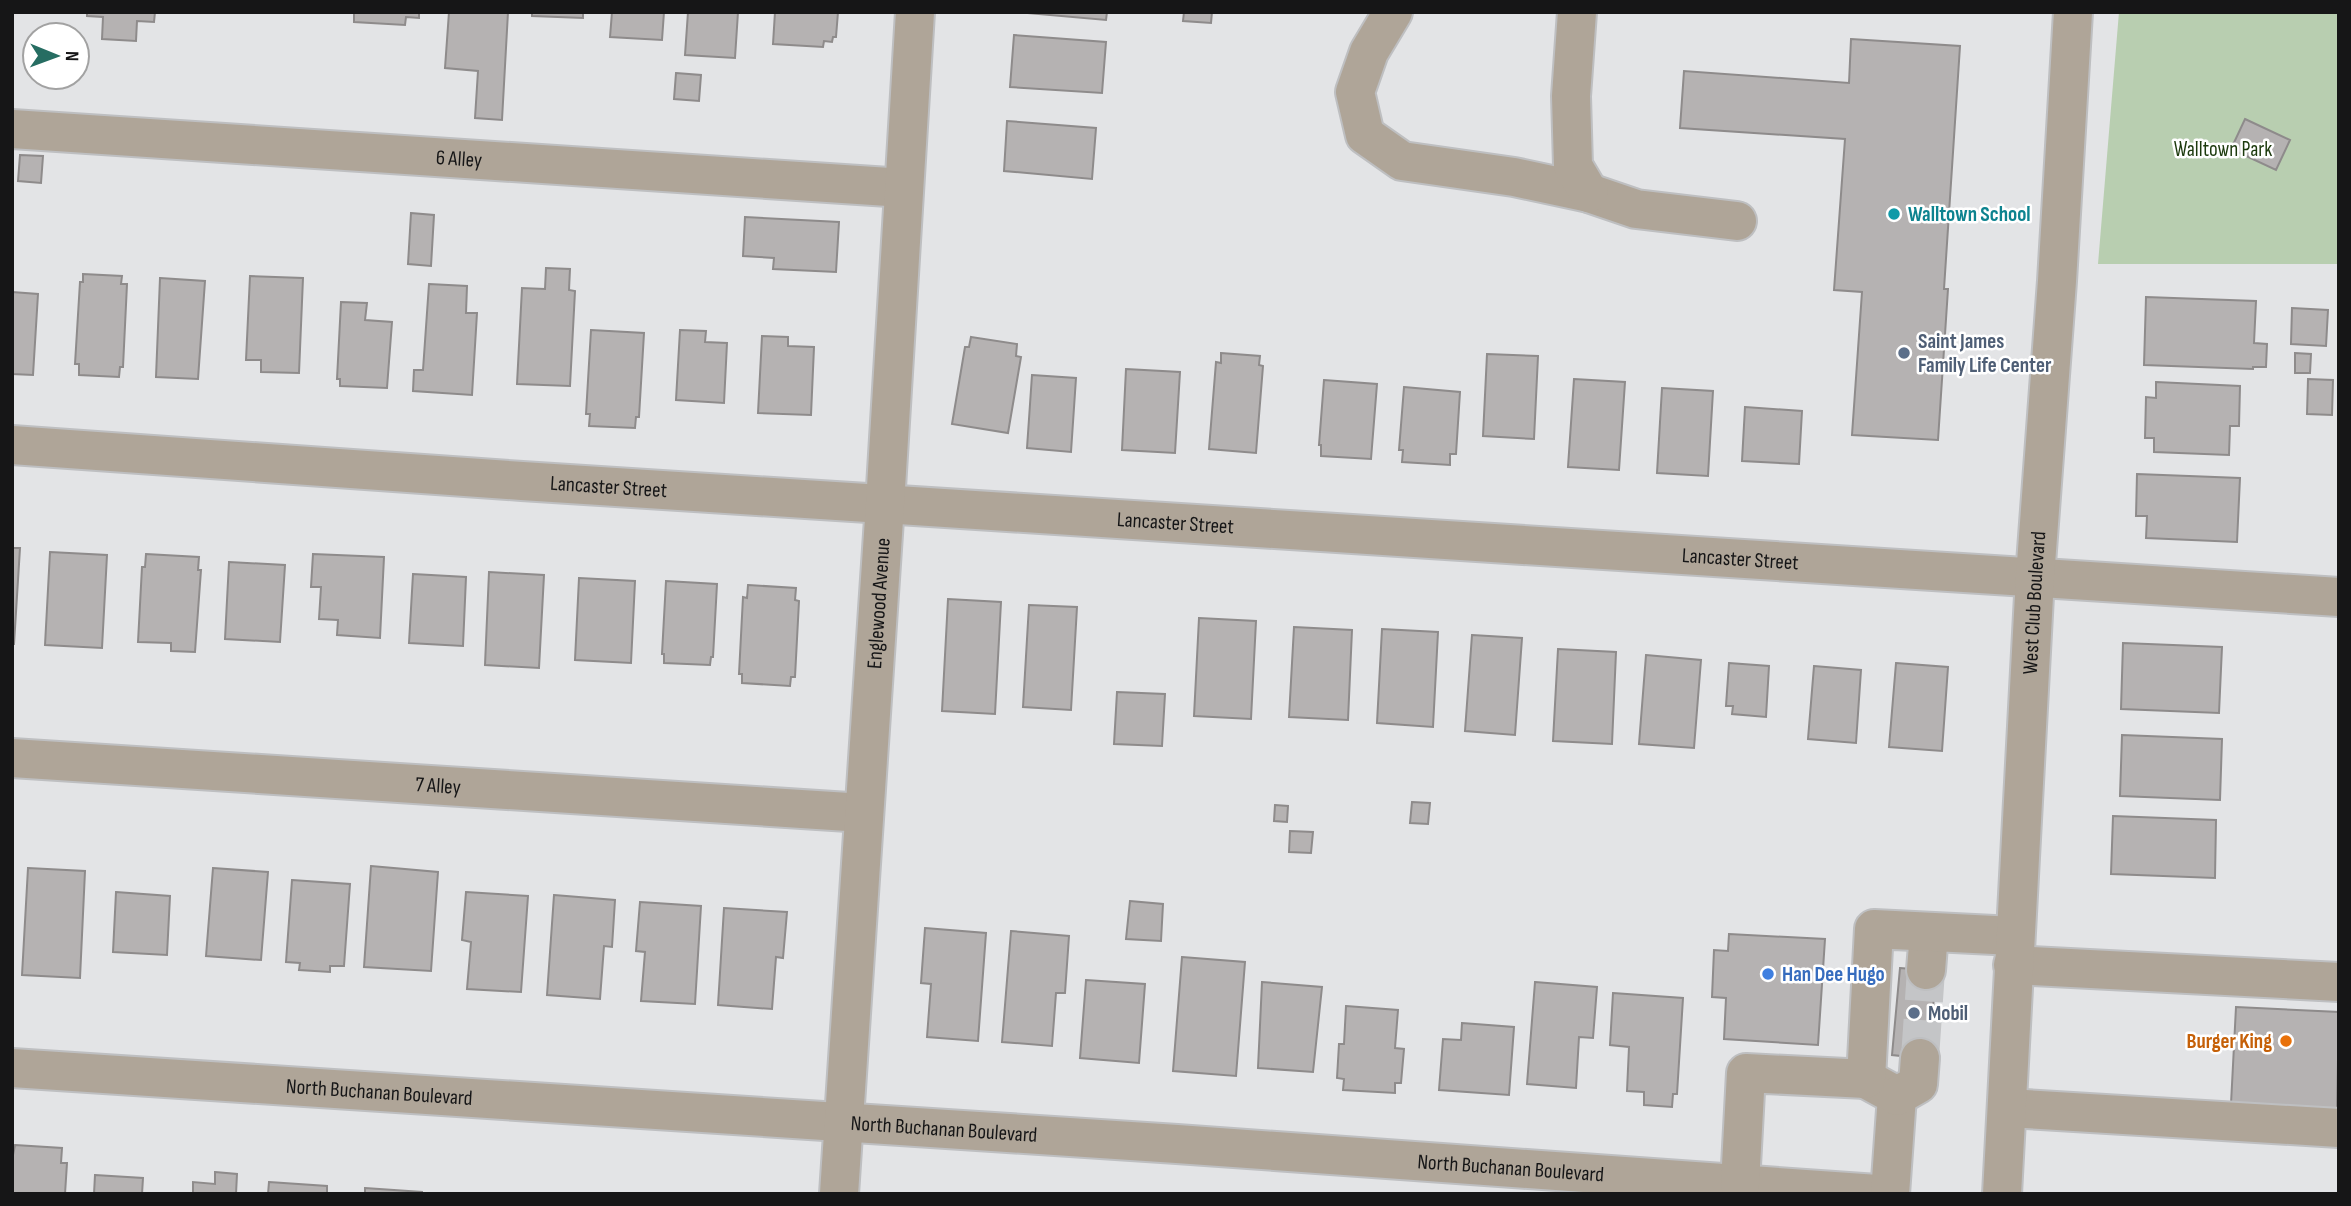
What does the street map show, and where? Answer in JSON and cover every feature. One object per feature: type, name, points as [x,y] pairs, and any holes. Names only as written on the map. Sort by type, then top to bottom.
[{"type":"street","name":"Englewood Avenue","points":[[839,1194],[915,12]]},
{"type":"street","points":[[1393,12],[1369,52],[1355,92],[1365,135],[1402,161],[1514,177],[1589,193],[1636,209],[1737,221]]},
{"type":"street","points":[[1577,12],[1571,96],[1573,166],[1589,193]]},
{"type":"street","name":"West Club Boulevard","points":[[2002,1194],[2035,577],[2073,12]]},
{"type":"street","name":"6 Alley","points":[[12,129],[904,188]]},
{"type":"street","name":"Lancaster Street","points":[[12,445],[508,480],[2339,597]]},
{"type":"street","name":"7 Alley","points":[[12,758],[864,813]]},
{"type":"street","points":[[1890,1194],[1874,929],[1928,952],[2014,951],[2339,982]]},
{"type":"street","points":[[1740,1184],[1746,1073],[1882,1088],[1918,1084],[1920,1058]]},
{"type":"street","name":"North Buchanan Boulevard","points":[[12,1068],[1177,1144],[1877,1194]]},
{"type":"street","points":[[2008,1108],[2339,1128]]},
{"type":"green space","name":"Walltown Park","points":[[2119,12],[2339,12],[2339,264],[2098,264]]},
{"type":"building","points":[[87,12],[155,12],[154,22],[137,21],[136,41],[102,39],[103,17],[87,16]]},
{"type":"building","points":[[354,12],[419,12],[419,18],[406,17],[405,25],[354,22]]},
{"type":"building","points":[[449,12],[508,12],[502,120],[475,118],[478,71],[445,68]]},
{"type":"building","points":[[532,12],[583,12],[583,18],[532,16]]},
{"type":"building","points":[[612,12],[664,12],[662,40],[610,37]]},
{"type":"building","points":[[688,12],[738,12],[735,58],[685,55]]},
{"type":"building","points":[[775,12],[838,12],[836,37],[833,37],[832,42],[824,41],[823,47],[773,44]]},
{"type":"building","points":[[1015,12],[1107,12],[1106,20]]},
{"type":"building","points":[[1184,12],[1212,12],[1211,23],[1183,21]]},
{"type":"building","points":[[1014,35],[1106,42],[1102,93],[1010,87]]},
{"type":"building","name":"Walltown School","points":[[1851,39],[1960,46],[1944,289],[1948,289],[1938,440],[1852,435],[1862,292],[1834,290],[1845,139],[1680,128],[1684,71],[1849,83]]},
{"type":"building","points":[[676,73],[701,75],[699,101],[674,99]]},
{"type":"building","points":[[2245,119],[2290,140],[2276,170],[2231,149]]},
{"type":"building","points":[[1007,121],[1096,128],[1092,179],[1004,171]]},
{"type":"building","points":[[20,155],[43,156],[41,183],[18,181]]},
{"type":"building","points":[[411,213],[434,215],[431,266],[408,264]]},
{"type":"building","points":[[745,217],[839,222],[836,272],[773,269],[774,258],[743,256]]},
{"type":"building","points":[[546,268],[570,269],[569,290],[575,291],[570,386],[517,384],[522,288],[545,289]]},
{"type":"building","points":[[83,274],[122,276],[121,284],[127,284],[123,367],[120,367],[119,377],[79,375],[79,364],[75,364],[80,282],[83,282]]},
{"type":"building","points":[[250,276],[303,278],[299,373],[261,372],[261,360],[246,360]]},
{"type":"building","points":[[160,278],[205,281],[198,379],[156,377]]},
{"type":"building","points":[[429,284],[467,286],[466,313],[477,313],[472,395],[413,391],[414,370],[423,370]]},
{"type":"building","points":[[12,292],[38,294],[33,375],[12,374]]},
{"type":"building","points":[[2146,297],[2256,301],[2254,343],[2267,344],[2266,367],[2253,369],[2144,365]]},
{"type":"building","points":[[341,302],[367,303],[365,320],[392,322],[387,388],[340,386],[340,379],[337,379]]},
{"type":"building","points":[[2292,308],[2328,310],[2326,346],[2291,344]]},
{"type":"building","points":[[591,330],[644,333],[639,417],[636,417],[635,428],[589,426],[590,414],[586,414]]},
{"type":"building","points":[[680,330],[706,331],[705,342],[727,343],[724,403],[676,400]]},
{"type":"building","points":[[762,336],[788,337],[788,346],[814,347],[811,415],[758,413]]},
{"type":"building","points":[[971,337],[1017,344],[1016,356],[1021,357],[1008,433],[952,424],[965,347],[969,347]]},
{"type":"building","points":[[1221,353],[1260,356],[1259,365],[1263,366],[1256,453],[1209,449],[1216,362],[1221,363]]},
{"type":"building","points":[[2295,353],[2311,354],[2310,373],[2295,373]]},
{"type":"building","points":[[1487,354],[1538,356],[1534,439],[1483,436]]},
{"type":"building","points":[[1126,369],[1180,372],[1175,453],[1122,450]]},
{"type":"building","points":[[1032,375],[1076,378],[1071,452],[1027,448]]},
{"type":"building","points":[[1574,379],[1625,382],[1619,470],[1568,467]]},
{"type":"building","points":[[2308,379],[2333,380],[2332,415],[2307,414]]},
{"type":"building","points":[[1324,380],[1377,384],[1371,459],[1321,456],[1319,445]]},
{"type":"building","points":[[2156,382],[2240,386],[2239,426],[2230,426],[2229,455],[2154,452],[2154,438],[2145,438],[2146,397],[2156,398]]},
{"type":"building","points":[[1404,387],[1460,392],[1456,454],[1450,454],[1450,465],[1402,462],[1403,450],[1399,450]]},
{"type":"building","points":[[1662,388],[1713,391],[1708,476],[1657,473]]},
{"type":"building","points":[[1745,407],[1802,411],[1799,464],[1742,461]]},
{"type":"building","points":[[2137,474],[2240,478],[2237,542],[2146,538],[2147,516],[2136,516]]},
{"type":"building","points":[[12,548],[20,548],[14,644],[12,644]]},
{"type":"building","points":[[50,552],[107,555],[102,648],[45,645]]},
{"type":"building","points":[[146,554],[199,557],[198,570],[201,570],[195,652],[171,651],[171,643],[138,642],[142,567],[145,567]]},
{"type":"building","points":[[313,554],[384,557],[380,638],[337,635],[338,620],[319,619],[321,587],[311,587]]},
{"type":"building","points":[[229,562],[285,565],[280,642],[225,639]]},
{"type":"building","points":[[489,572],[544,575],[539,668],[485,665]]},
{"type":"building","points":[[413,574],[466,577],[463,646],[409,643]]},
{"type":"building","points":[[579,578],[635,581],[631,663],[575,660]]},
{"type":"building","points":[[666,581],[717,584],[713,657],[710,665],[664,663],[662,654]]},
{"type":"building","points":[[748,585],[796,588],[795,600],[799,601],[795,677],[791,677],[790,686],[742,683],[742,674],[739,674],[743,597],[747,598]]},
{"type":"building","points":[[948,599],[1001,602],[995,714],[942,711]]},
{"type":"building","points":[[1029,605],[1077,607],[1071,710],[1023,707]]},
{"type":"building","points":[[1199,618],[1256,621],[1251,719],[1194,716]]},
{"type":"building","points":[[1294,627],[1352,630],[1348,720],[1289,717]]},
{"type":"building","points":[[1382,629],[1438,632],[1433,727],[1377,723]]},
{"type":"building","points":[[1472,635],[1522,638],[1515,735],[1465,731]]},
{"type":"building","points":[[2123,643],[2222,647],[2219,713],[2121,709]]},
{"type":"building","points":[[1558,649],[1616,652],[1612,744],[1553,741]]},
{"type":"building","points":[[1646,655],[1701,660],[1694,748],[1639,744]]},
{"type":"building","points":[[1729,663],[1769,666],[1766,717],[1732,714],[1733,706],[1726,706]]},
{"type":"building","points":[[1896,663],[1948,667],[1942,751],[1889,747]]},
{"type":"building","points":[[1814,666],[1861,670],[1856,743],[1808,739]]},
{"type":"building","points":[[1117,692],[1165,694],[1162,746],[1114,744]]},
{"type":"building","points":[[2122,735],[2222,739],[2220,800],[2120,796]]},
{"type":"building","points":[[1412,802],[1430,803],[1428,824],[1410,823]]},
{"type":"building","points":[[1275,805],[1288,806],[1287,822],[1274,821]]},
{"type":"building","points":[[2113,816],[2216,820],[2215,878],[2111,874]]},
{"type":"building","points":[[1290,831],[1313,832],[1311,853],[1289,852]]},
{"type":"building","points":[[371,866],[438,872],[431,971],[364,967]]},
{"type":"building","points":[[28,868],[85,871],[80,978],[22,975]]},
{"type":"building","points":[[213,868],[268,872],[261,960],[206,956]]},
{"type":"building","points":[[292,880],[350,884],[344,966],[330,966],[330,972],[299,970],[300,963],[286,962]]},
{"type":"building","points":[[116,892],[170,896],[167,955],[113,952]]},
{"type":"building","points":[[466,892],[528,896],[521,992],[467,989],[471,942],[462,940]]},
{"type":"building","points":[[554,895],[615,900],[612,947],[604,946],[600,999],[547,995]]},
{"type":"building","points":[[1130,901],[1163,904],[1161,941],[1126,939]]},
{"type":"building","points":[[640,902],[701,906],[695,1004],[641,1001],[645,952],[636,951]]},
{"type":"building","points":[[724,908],[787,912],[783,958],[776,957],[772,1009],[718,1005]]},
{"type":"building","points":[[925,928],[986,933],[978,1041],[927,1037],[931,984],[921,983]]},
{"type":"building","points":[[1011,931],[1069,936],[1065,993],[1056,993],[1052,1046],[1002,1042]]},
{"type":"building","name":"Han Dee Hugo","points":[[1729,934],[1825,939],[1818,1045],[1724,1039],[1726,998],[1712,997],[1714,950],[1728,951]]},
{"type":"building","points":[[1182,957],[1245,962],[1236,1076],[1173,1071]]},
{"type":"building","name":"Mobil","points":[[1900,968],[1936,971],[1929,1059],[1892,1055]]},
{"type":"building","points":[[1086,980],[1145,984],[1139,1063],[1080,1058]]},
{"type":"building","points":[[1262,982],[1322,987],[1313,1072],[1258,1068]]},
{"type":"building","points":[[1535,982],[1597,987],[1593,1038],[1579,1037],[1576,1088],[1527,1084]]},
{"type":"building","points":[[1613,993],[1683,998],[1677,1094],[1673,1094],[1672,1107],[1644,1105],[1644,1092],[1627,1091],[1629,1047],[1610,1045]]},
{"type":"building","points":[[1346,1006],[1398,1010],[1395,1048],[1404,1049],[1401,1083],[1395,1083],[1395,1093],[1343,1090],[1344,1079],[1337,1078],[1339,1044],[1344,1044]]},
{"type":"building","name":"Burger King","points":[[2236,1007],[2339,1012],[2337,1109],[2231,1104]]},
{"type":"building","points":[[1462,1023],[1514,1027],[1509,1095],[1439,1090],[1443,1039],[1461,1040]]},
{"type":"building","points":[[15,1145],[62,1148],[61,1163],[67,1163],[65,1194],[12,1194]]},
{"type":"building","points":[[215,1172],[237,1174],[236,1194],[193,1194],[193,1182],[215,1184]]},
{"type":"building","points":[[95,1175],[143,1178],[142,1194],[94,1194]]},
{"type":"building","points":[[269,1182],[327,1186],[327,1194],[268,1194]]},
{"type":"building","points":[[365,1188],[422,1192],[422,1194],[365,1194]]},
{"type":"tunnel","points":[[1920,1058],[1926,970]]},
{"type":"place","name":"Walltown School","points":[[1894,214]]},
{"type":"place","name":"Saint James Family Life Center","points":[[1904,353]]},
{"type":"place","name":"Han Dee Hugo","points":[[1768,974]]},
{"type":"place","name":"Mobil","points":[[1914,1013]]},
{"type":"place","name":"Burger King","points":[[2286,1041]]}]
